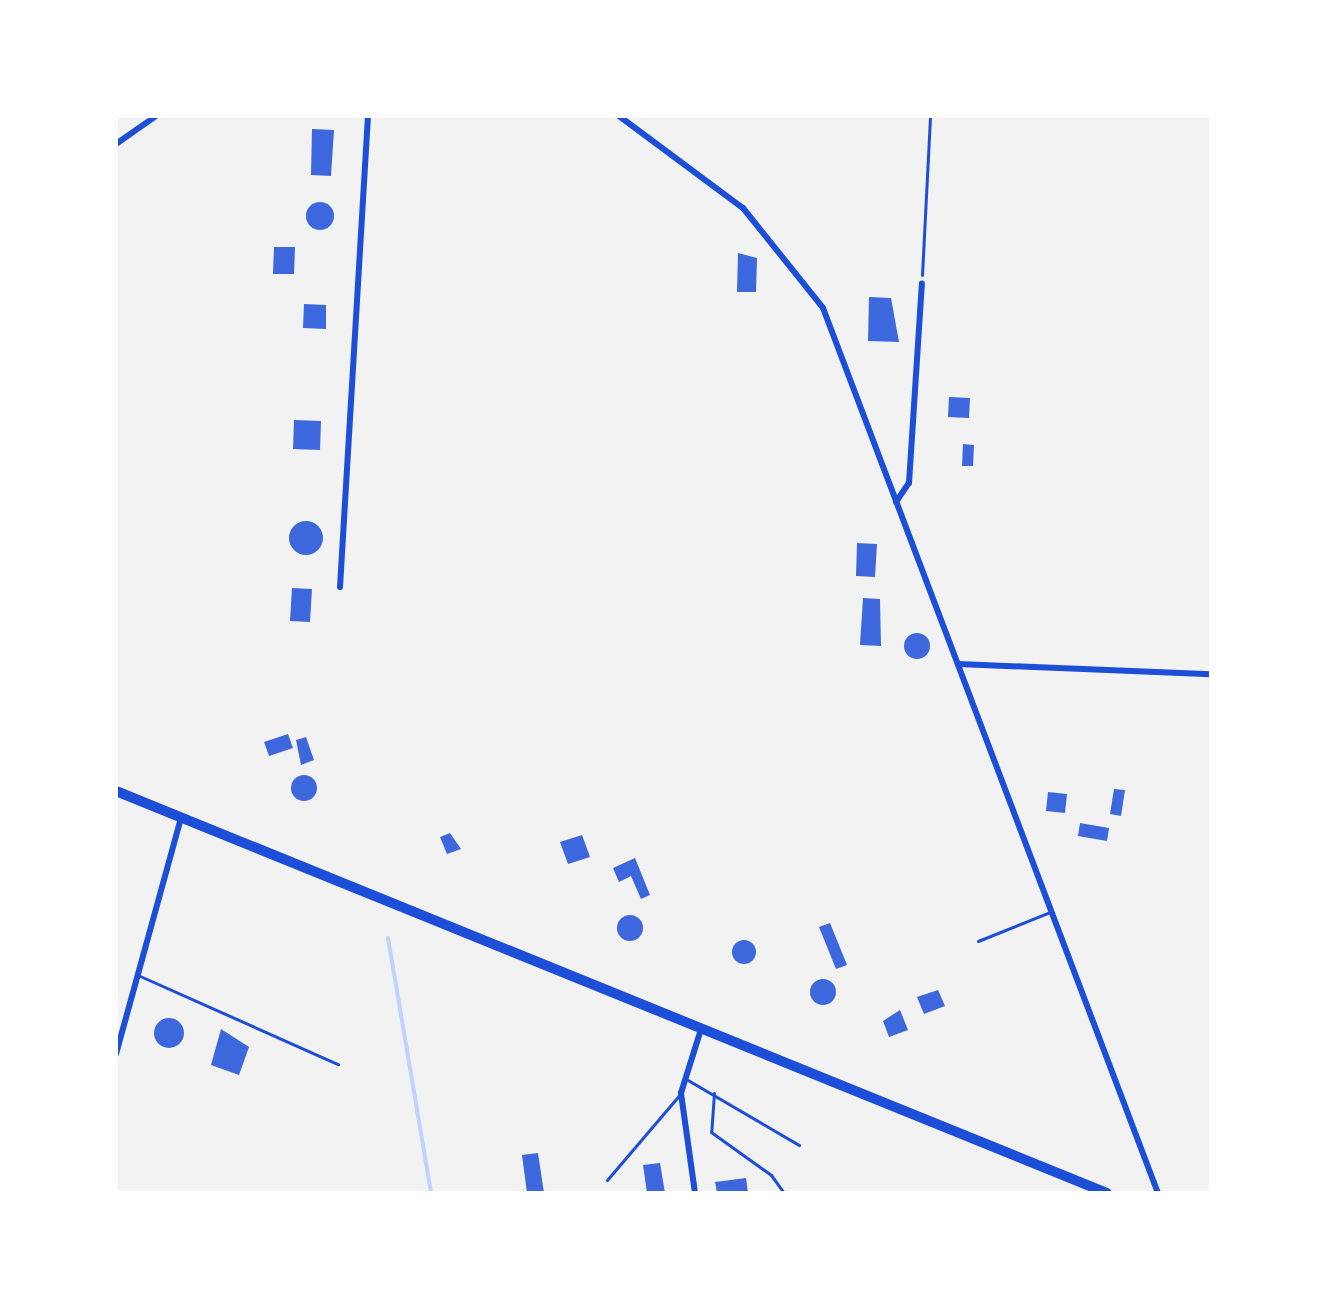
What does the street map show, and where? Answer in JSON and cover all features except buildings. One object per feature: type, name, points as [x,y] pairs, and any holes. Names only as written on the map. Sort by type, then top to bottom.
[{"type":"main road","points":[[116,791],[1107,1193]]},
{"type":"street","points":[[116,144],[156,116]]},
{"type":"street","points":[[340,587],[368,116]]},
{"type":"street","points":[[619,116],[743,208],[807,281],[896,502],[1158,1193]]},
{"type":"street","points":[[896,502],[909,483],[922,283]]},
{"type":"street","points":[[958,664],[1211,674]]},
{"type":"street","points":[[116,1054],[181,818]]},
{"type":"street","points":[[695,1193],[681,1093],[701,1029]]},
{"type":"lane","points":[[978,941],[1050,912]]},
{"type":"lane","points":[[137,974],[338,1064]]},
{"type":"lane","points":[[686,1079],[799,1145]]},
{"type":"lane","points":[[607,1180],[681,1093]]},
{"type":"lane","points":[[714,1093],[711,1132],[771,1175],[784,1193]]},
{"type":"path","points":[[922,283],[930,116]]},
{"type":"waterway","points":[[388,938],[431,1193]]}]
